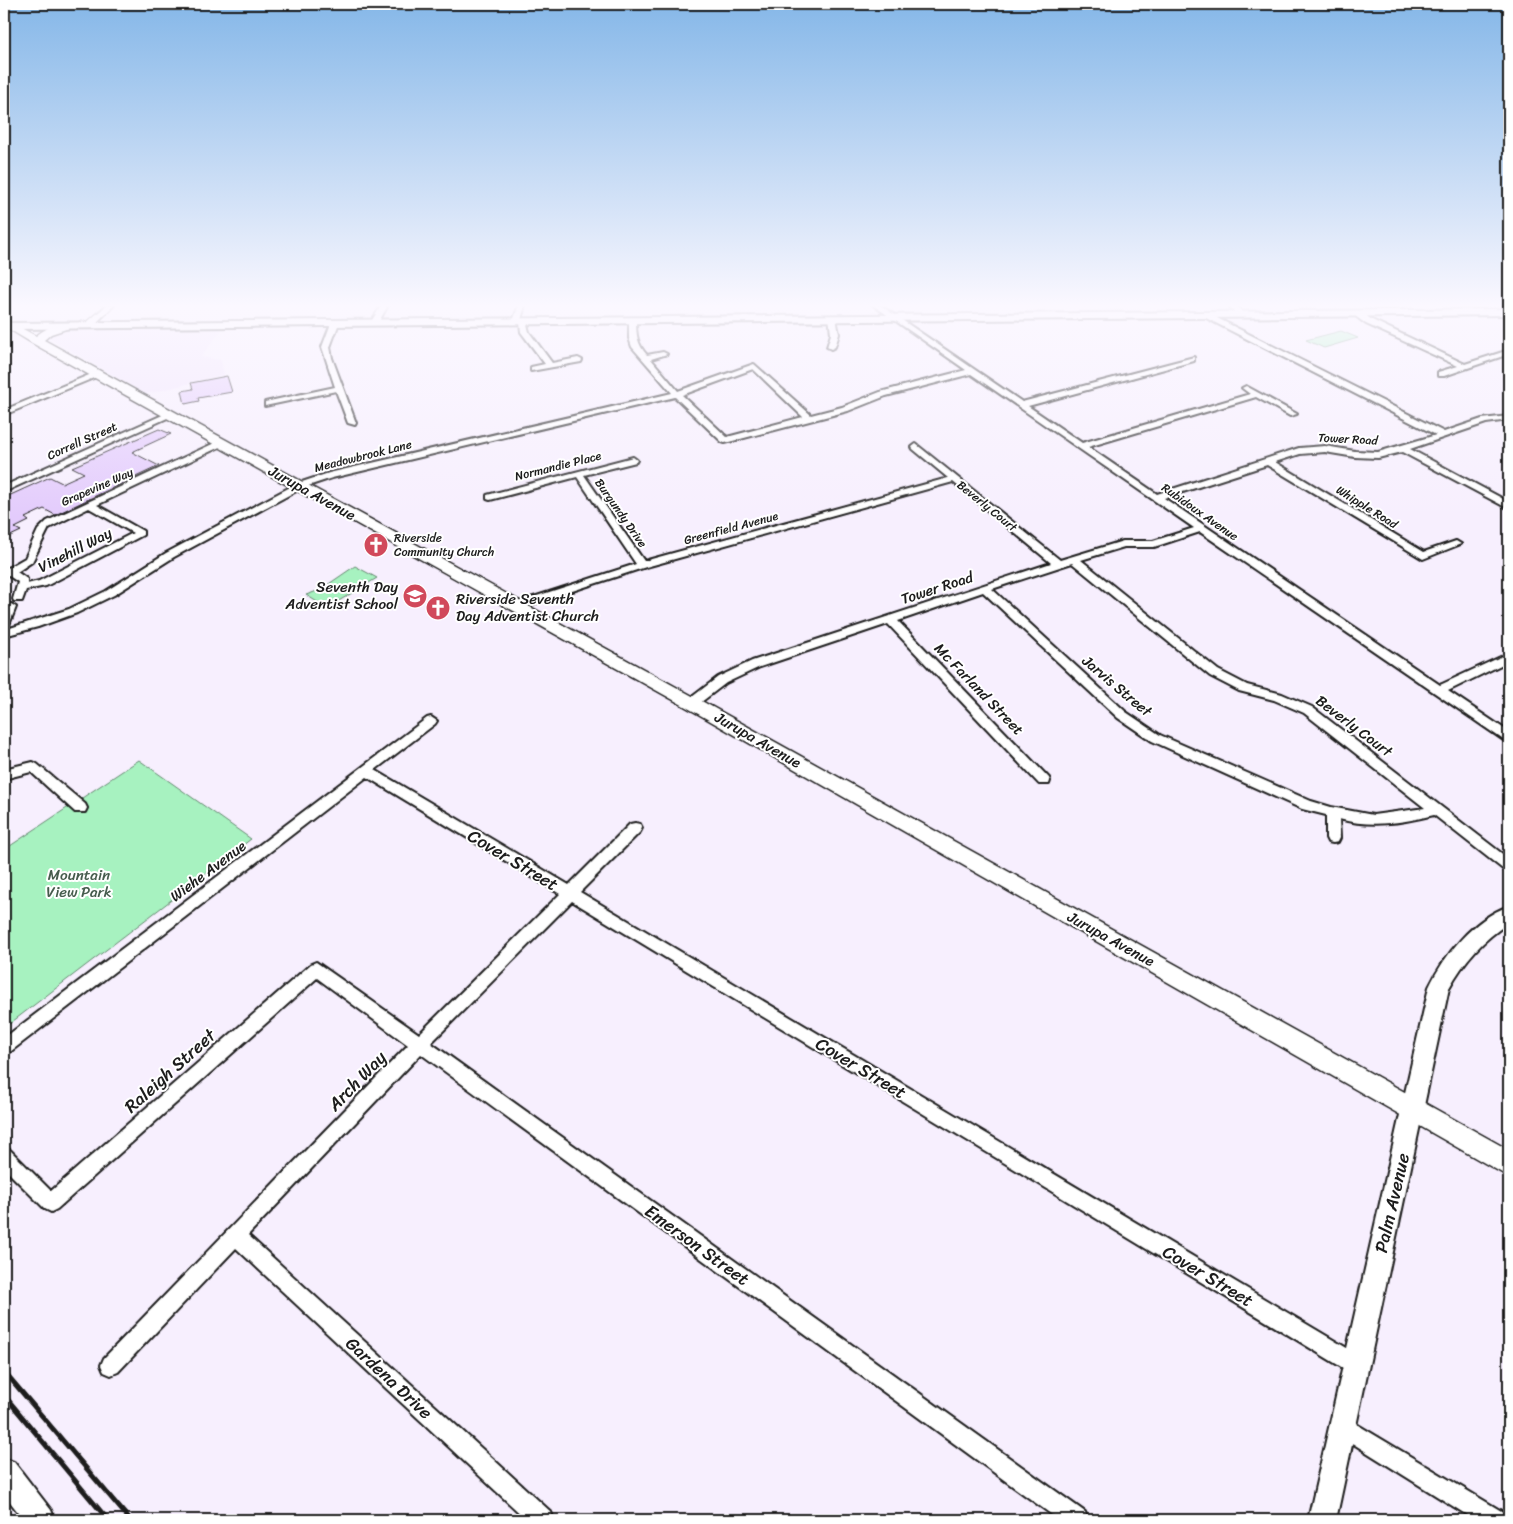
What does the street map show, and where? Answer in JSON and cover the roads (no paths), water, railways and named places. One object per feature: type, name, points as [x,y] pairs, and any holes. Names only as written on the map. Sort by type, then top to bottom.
[{"type":"main road","name":"Jurupa Avenue","points":[[99,376],[692,703],[1509,1164]]},
{"type":"street","points":[[4,413],[94,376]]},
{"type":"street","points":[[335,376],[352,423]]},
{"type":"street","points":[[661,376],[725,440],[808,417],[845,409],[883,394],[952,376]]},
{"type":"street","name":"Meadowbrook Lane","points":[[4,632],[50,620],[103,597],[170,555],[300,486],[329,476],[677,394],[726,376]]},
{"type":"street","name":"Meadowbrook Lane","points":[[765,376],[808,417]]},
{"type":"street","name":"Rubidoux Avenue","points":[[980,376],[1158,497],[1200,529],[1509,738]]},
{"type":"street","points":[[1021,404],[1125,376]]},
{"type":"street","points":[[1327,376],[1442,435]]},
{"type":"street","points":[[268,404],[339,388]]},
{"type":"street","points":[[1246,388],[1293,414]]},
{"type":"street","points":[[1082,446],[1258,394]]},
{"type":"street","name":"Correll Street","points":[[4,489],[170,415]]},
{"type":"street","name":"Tower Road","points":[[1158,497],[1299,451],[1326,449],[1355,454],[1378,455],[1403,449],[1484,421],[1509,418]]},
{"type":"street","name":"Grapevine Way","points":[[6,573],[27,562],[32,557],[44,528],[89,504],[221,444]]},
{"type":"street","name":"Beverly Court","points":[[916,447],[1058,564]]},
{"type":"street","points":[[1403,449],[1509,506]]},
{"type":"street","name":"Normandie Place","points":[[490,497],[633,460]]},
{"type":"street","name":"Whipple Road","points":[[1267,461],[1423,556],[1456,544]]},
{"type":"street","name":"Burgundy Drive","points":[[579,474],[642,565]]},
{"type":"street","name":"Greenfield Avenue","points":[[516,606],[642,565],[954,479]]},
{"type":"street","points":[[1496,500],[1509,495]]},
{"type":"street","name":"Vinehill Way","points":[[22,588],[42,584],[140,533],[89,504]]},
{"type":"street","name":"Tower Road","points":[[692,703],[722,680],[738,672],[890,619],[1123,544],[1154,544],[1200,529]]},
{"type":"street","name":"Beverly Court","points":[[1073,559],[1214,673],[1244,688],[1278,697],[1308,710],[1509,866]]},
{"type":"street","points":[[4,625],[22,588],[23,581],[6,573]]},
{"type":"street","name":"Jarvis Street","points":[[985,588],[1122,715],[1156,738],[1307,805],[1332,812],[1374,820],[1435,810]]},
{"type":"street","name":"Mc Farland Street","points":[[890,619],[1044,781]]},
{"type":"street","points":[[1439,690],[1509,657]]},
{"type":"street","name":"Wiehe Avenue","points":[[4,1047],[431,721]]},
{"type":"street","points":[[4,774],[33,767],[80,808]]},
{"type":"street","name":"Cover Street","points":[[366,771],[1356,1364]]},
{"type":"street","points":[[1332,812],[1333,838]]},
{"type":"street","name":"Arch Way","points":[[111,1365],[420,1044],[635,828]]},
{"type":"street","name":"Palm Avenue","points":[[1322,1520],[1414,1109],[1433,1013],[1442,981],[1466,946],[1477,935],[1509,914]]},
{"type":"street","name":"Emerson Street","points":[[316,969],[1078,1520]]},
{"type":"street","name":"Raleigh Street","points":[[4,1156],[51,1203],[316,969]]},
{"type":"street","name":"Gardena Drive","points":[[236,1236],[543,1520]]},
{"type":"street","points":[[1343,1426],[1495,1520]]},
{"type":"street","points":[[4,1472],[41,1520]]},
{"type":"railway","points":[[4,1371],[130,1520]]},
{"type":"railway","points":[[4,1395],[108,1520]]},
{"type":"place","name":"Riverside Community Church","points":[[376,545]]},
{"type":"place","name":"Seventh Day Adventist School","points":[[415,596]]},
{"type":"place","name":"Riverside Seventh Day Adventist Church","points":[[438,608]]},
{"type":"park label","name":"Mountain View Park","points":[[79,884]]}]
